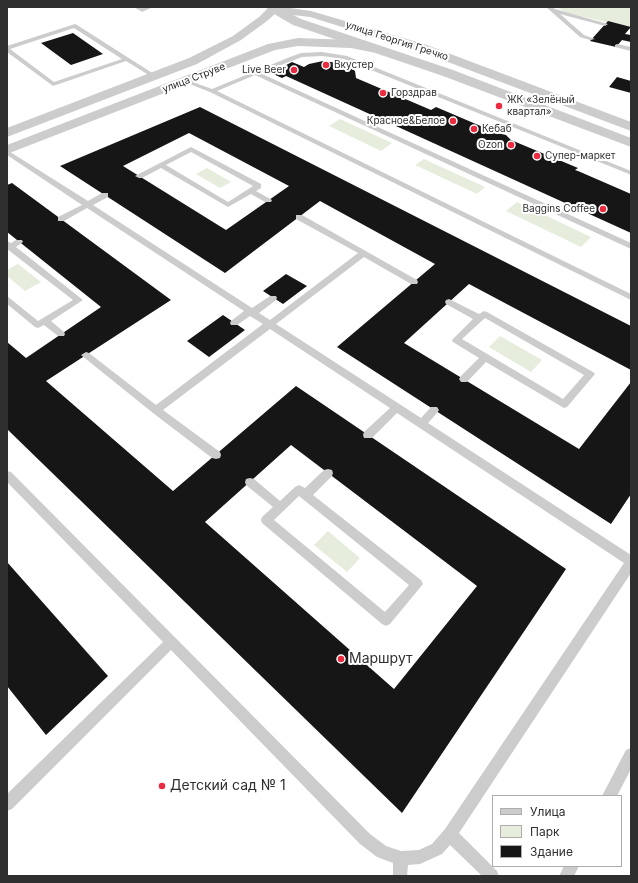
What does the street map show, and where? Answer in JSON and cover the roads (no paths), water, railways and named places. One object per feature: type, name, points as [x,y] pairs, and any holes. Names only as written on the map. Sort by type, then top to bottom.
[{"type":"street","name":"улица Георгия Гречко","points":[[274,8],[297,22],[387,51],[631,143]]},
{"type":"street","name":"улица Георгия Гречко","points":[[274,8],[311,14],[420,47],[631,127]]},
{"type":"street","name":"улица Струве","points":[[7,132],[193,61],[224,45],[250,29],[274,8]]},
{"type":"street","name":"улица Струве","points":[[7,151],[272,47],[285,44],[320,42],[351,44],[387,51]]},
{"type":"lane","points":[[137,7],[142,10],[150,7]]},
{"type":"lane","points":[[549,7],[582,36],[592,39]]},
{"type":"lane","points":[[555,11],[605,24]]},
{"type":"lane","points":[[565,21],[598,31],[573,28]]},
{"type":"lane","points":[[7,48],[75,26],[154,76]]},
{"type":"lane","points":[[622,40],[629,42],[624,48]]},
{"type":"lane","points":[[617,46],[631,49]]},
{"type":"lane","points":[[7,48],[53,84],[127,59]]},
{"type":"lane","points":[[212,91],[301,55],[322,54],[345,57],[631,173]]},
{"type":"lane","points":[[255,73],[631,246]]},
{"type":"lane","points":[[185,81],[212,91],[631,297]]},
{"type":"lane","points":[[139,176],[191,149],[258,186],[228,205],[161,165]]},
{"type":"lane","points":[[7,151],[631,562],[450,834],[437,848],[420,857],[401,858],[382,852],[365,839],[7,475]]},
{"type":"lane","points":[[251,191],[268,200]]},
{"type":"lane","points":[[62,219],[104,195]]},
{"type":"lane","points":[[299,217],[414,282]]},
{"type":"lane","points":[[9,246],[19,242]]},
{"type":"lane","points":[[7,299],[38,325],[79,300],[9,246]]},
{"type":"lane","points":[[156,410],[364,253]]},
{"type":"lane","points":[[234,323],[273,298]]},
{"type":"lane","points":[[449,302],[479,318]]},
{"type":"lane","points":[[484,314],[590,374],[564,404],[485,358],[456,340],[484,314]]},
{"type":"lane","points":[[45,321],[61,334]]},
{"type":"lane","points":[[86,355],[216,455]]},
{"type":"lane","points":[[464,380],[485,358]]},
{"type":"lane","points":[[368,435],[396,408]]},
{"type":"lane","points":[[421,424],[434,410]]},
{"type":"lane","points":[[305,495],[328,473]]},
{"type":"lane","points":[[250,482],[280,508]]},
{"type":"lane","points":[[299,490],[416,584],[386,620],[266,520],[280,508],[299,490]]},
{"type":"lane","points":[[7,804],[171,642]]},
{"type":"lane","points":[[610,795],[631,755]]},
{"type":"lane","points":[[450,834],[492,876]]},
{"type":"lane","points":[[400,876],[401,858]]},
{"type":"lane","points":[[566,876],[571,867]]},
{"type":"place","name":"Вкустер","points":[[326,65]]},
{"type":"place","name":"Live Beer","points":[[294,70]]},
{"type":"place","name":"Горздрав","points":[[383,93]]},
{"type":"place","name":"ЖК «Зелёный квартал»","points":[[499,106]]},
{"type":"place","name":"Красное&Белое","points":[[453,121]]},
{"type":"place","name":"Кебаб","points":[[474,129]]},
{"type":"place","name":"Ozon","points":[[511,145]]},
{"type":"place","name":"Супер-маркет","points":[[537,156]]},
{"type":"place","name":"Baggins Coffee","points":[[603,209]]},
{"type":"place","name":"Маршрут","points":[[341,659]]},
{"type":"place","name":"Детский сад № 1","points":[[162,786]]}]
